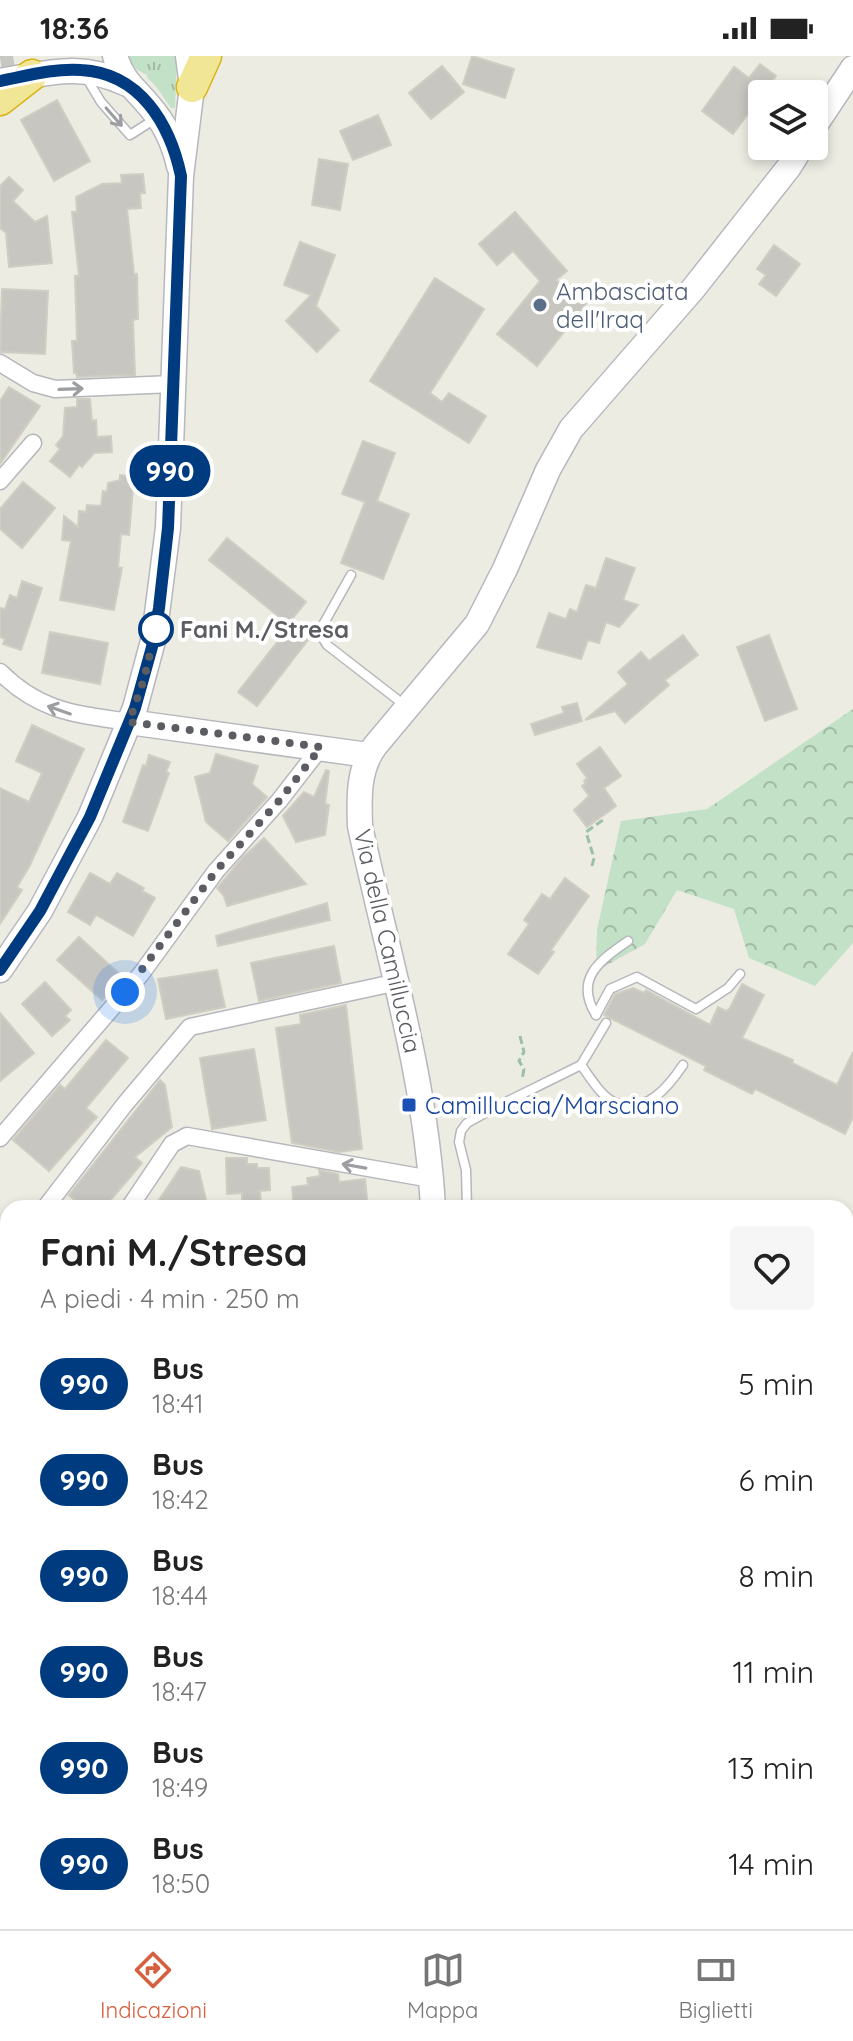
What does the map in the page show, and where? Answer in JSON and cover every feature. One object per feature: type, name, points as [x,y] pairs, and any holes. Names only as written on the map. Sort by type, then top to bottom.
[{"type":"highway","points":[[190,102],[206,56]]},
{"type":"highway","points":[[0,100],[17,90],[32,75]]},
{"type":"street","points":[[115,56],[127,84],[158,117],[173,141],[181,176]]},
{"type":"street","points":[[0,970],[74,849],[93,809],[144,679],[159,608],[168,528],[181,176],[190,102],[188,56]]},
{"type":"street","points":[[828,106],[853,68]]},
{"type":"street","points":[[0,81],[81,70],[102,73],[127,84]]},
{"type":"street","points":[[158,117],[176,124],[190,102]]},
{"type":"street","name":"Via della Camilluccia","points":[[432,1200],[418,1081],[398,982],[360,826],[360,795],[368,755],[477,624],[505,569],[548,470],[571,429],[693,289],[793,160]]},
{"type":"street","points":[[0,363],[33,383],[55,389],[173,384]]},
{"type":"street","points":[[0,481],[33,443]]},
{"type":"street","points":[[0,672],[22,692],[53,708],[81,716],[368,755]]},
{"type":"street","points":[[0,1138],[141,974],[216,871],[279,801],[321,747]]},
{"type":"street","points":[[51,1200],[180,1036],[195,1025],[398,982]]},
{"type":"street","points":[[134,1200],[172,1144],[187,1136],[431,1179]]},
{"type":"lane","points":[[81,70],[101,102],[130,135],[158,117]]},
{"type":"lane","points":[[351,575],[319,635],[327,645],[407,707]]},
{"type":"lane","points":[[628,941],[601,960],[591,973],[587,988],[588,1002],[596,1015],[610,989],[637,977],[696,1009],[728,988],[740,974]]},
{"type":"lane","points":[[467,1200],[466,1170],[459,1142],[461,1131],[467,1123],[581,1065],[606,1023]]},
{"type":"lane","points":[[581,1065],[606,1096],[615,1103],[624,1104],[636,1104],[658,1096],[683,1065]]},
{"type":"path","points":[[592,866],[594,858],[586,832],[603,820]]},
{"type":"path","points":[[519,1095],[524,1069],[519,1061],[524,1052],[520,1036]]},
{"type":"green space","points":[[127,56],[177,56],[175,108],[171,108],[147,75],[136,69]]},
{"type":"green space","points":[[853,709],[853,943],[815,986],[749,958],[734,909],[677,890],[645,944],[596,971],[597,930],[621,821],[707,809]]},
{"type":"building","points":[[472,56],[514,69],[505,98],[463,84]]},
{"type":"building","points":[[760,64],[776,76],[773,80],[748,80],[748,114],[733,134],[702,111],[734,67],[749,78]]},
{"type":"building","points":[[442,66],[464,92],[431,119],[409,93]]},
{"type":"building","points":[[57,100],[90,161],[54,181],[21,120]]},
{"type":"building","points":[[378,115],[391,145],[353,160],[340,131]]},
{"type":"building","points":[[319,159],[348,164],[340,210],[312,205]]},
{"type":"building","points":[[143,174],[145,193],[140,193],[141,208],[127,209],[134,274],[137,274],[138,319],[133,320],[135,375],[77,377],[74,373],[72,341],[77,341],[75,276],[79,276],[72,212],[77,212],[76,197],[102,184],[122,183],[121,175]]},
{"type":"building","points":[[9,177],[23,190],[13,201],[35,222],[47,216],[52,263],[9,267],[6,233],[0,228],[0,186]]},
{"type":"building","points":[[515,212],[567,271],[556,280],[586,304],[537,366],[497,334],[540,281],[513,251],[497,265],[479,244]]},
{"type":"building","points":[[300,242],[335,255],[316,306],[339,330],[317,352],[286,321],[311,295],[284,285]]},
{"type":"building","points":[[774,245],[800,264],[776,296],[759,284],[766,275],[757,269]]},
{"type":"building","points":[[435,278],[484,309],[430,393],[442,402],[449,393],[486,416],[469,443],[370,381]]},
{"type":"building","points":[[2,289],[48,291],[45,354],[0,352]]},
{"type":"building","points":[[9,387],[40,406],[0,464],[0,401]]},
{"type":"building","points":[[77,399],[90,399],[97,437],[111,436],[112,452],[94,453],[70,477],[50,461],[60,449],[56,445],[63,436],[65,408],[77,407]]},
{"type":"building","points":[[363,441],[395,453],[377,501],[409,514],[383,579],[341,563],[365,502],[342,494]]},
{"type":"building","points":[[120,475],[134,477],[129,535],[121,534],[118,567],[122,568],[114,610],[60,600],[71,541],[62,540],[64,516],[78,527],[79,511],[86,512],[87,505],[101,506],[103,491],[107,492],[108,483],[120,480]]},
{"type":"building","points":[[23,482],[55,508],[22,548],[0,529],[0,509]]},
{"type":"building","points":[[227,538],[306,602],[288,624],[209,560]]},
{"type":"building","points":[[606,558],[635,568],[623,600],[638,605],[619,627],[606,622],[599,643],[588,640],[581,659],[537,647],[549,613],[566,619],[570,609],[577,612],[586,585],[596,588]]},
{"type":"building","points":[[22,581],[42,588],[21,650],[3,644],[5,639],[0,637],[0,608],[5,609],[10,595],[17,598]]},
{"type":"building","points":[[290,626],[308,640],[257,706],[238,692]]},
{"type":"building","points":[[50,632],[108,643],[100,684],[42,673]]},
{"type":"building","points":[[683,635],[698,655],[665,680],[669,685],[625,723],[615,711],[585,720],[628,684],[618,672],[641,652],[649,661]]},
{"type":"building","points":[[769,635],[797,709],[765,721],[737,647]]},
{"type":"building","points":[[577,703],[582,721],[535,735],[531,724],[564,713],[562,707]]},
{"type":"building","points":[[32,725],[84,749],[17,887],[22,890],[0,924],[0,788],[29,802],[42,773],[16,761]]},
{"type":"building","points":[[600,747],[621,776],[604,788],[616,806],[587,827],[574,810],[589,796],[582,786],[587,778],[577,764]]},
{"type":"building","points":[[216,754],[258,766],[252,784],[267,797],[228,841],[206,822],[195,777],[210,773]]},
{"type":"building","points":[[149,755],[170,762],[148,831],[123,822]]},
{"type":"building","points":[[326,770],[329,771],[325,804],[329,805],[325,835],[296,842],[283,816],[304,792],[314,797]]},
{"type":"building","points":[[264,838],[306,884],[227,906],[217,888]]},
{"type":"building","points":[[90,873],[110,884],[117,873],[155,898],[133,936],[96,915],[90,925],[68,912]]},
{"type":"building","points":[[565,878],[589,896],[538,974],[508,954],[529,924],[524,920],[542,894],[550,899]]},
{"type":"building","points":[[327,903],[330,920],[218,946],[216,936]]},
{"type":"building","points":[[79,937],[123,977],[102,1000],[57,960]]},
{"type":"building","points":[[334,946],[341,983],[259,1001],[251,963]]},
{"type":"building","points":[[217,970],[225,1007],[166,1019],[158,979]]},
{"type":"building","points":[[45,982],[71,1010],[65,1016],[70,1020],[52,1036],[22,1004]]},
{"type":"building","points":[[742,984],[764,995],[742,1038],[793,1060],[792,1063],[837,1085],[853,1052],[853,1117],[845,1134],[755,1089],[752,1094],[704,1070],[706,1066],[604,1015],[615,994],[633,988],[644,993],[646,990],[710,1025],[718,1007],[726,1011],[730,1008]]},
{"type":"building","points":[[346,1005],[362,1149],[339,1152],[292,1143],[276,1028],[301,1024],[300,1015]]},
{"type":"building","points":[[0,1013],[34,1053],[0,1081]]},
{"type":"building","points":[[106,1040],[128,1058],[86,1108],[97,1117],[49,1171],[13,1140],[60,1085],[65,1089]]},
{"type":"building","points":[[254,1049],[266,1120],[212,1129],[200,1058]]},
{"type":"building","points":[[160,1080],[165,1085],[172,1127],[135,1157],[142,1163],[111,1200],[75,1200],[69,1195]]},
{"type":"building","points":[[226,1158],[247,1158],[247,1164],[269,1168],[270,1190],[260,1191],[261,1200],[242,1200],[242,1193],[227,1194]]},
{"type":"building","points":[[181,1167],[199,1171],[206,1200],[159,1200]]},
{"type":"building","points":[[319,1170],[338,1174],[339,1182],[365,1179],[367,1200],[293,1200],[292,1187],[308,1185],[307,1178],[320,1176]]},
{"type":"tunnel","points":[[0,58],[13,56]]},
{"type":"bus line","name":"990","points":[[0,81],[81,70],[102,73],[127,84],[150,106],[166,129],[173,141],[181,176],[167,546],[152,647],[135,708],[90,817],[40,911],[0,970]]},
{"type":"place","name":"Ambasciata dell'Iraq","points":[[540,305]]},
{"type":"place","name":"Fani M./Stresa","points":[[156,629]]},
{"type":"place","name":"Camilluccia/Marsciano","points":[[409,1105]]},
{"type":"route","points":[[125,992],[204,886],[279,801],[321,747],[129,722],[144,679],[157,624],[156,629]]}]
